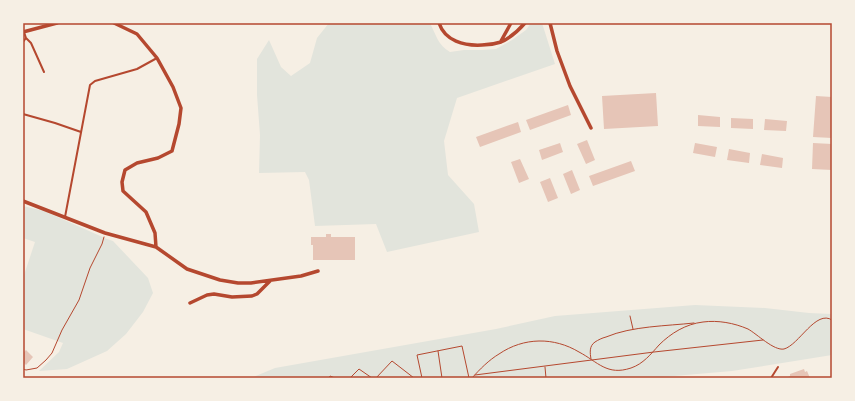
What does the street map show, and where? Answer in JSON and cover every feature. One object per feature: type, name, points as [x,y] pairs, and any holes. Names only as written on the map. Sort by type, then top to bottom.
[{"type":"street","points":[[24,31],[57,23]]},
{"type":"street","points":[[114,23],[137,34],[157,58],[173,88],[180,108],[179,124],[172,152],[158,158],[138,163],[125,170],[122,182],[123,191],[146,212],[155,233],[156,247]]},
{"type":"street","points":[[438,23],[441,30],[448,37],[457,42],[468,45],[500,42],[516,33],[525,23]]},
{"type":"street","points":[[500,42],[511,23]]},
{"type":"street","points":[[550,23],[557,51],[570,86],[591,128]]},
{"type":"street","points":[[23,201],[105,233],[156,247],[187,269],[220,280],[238,283],[251,283],[301,276],[318,271]]},
{"type":"street","points":[[190,303],[207,295],[232,297],[252,296],[257,294],[271,281]]},
{"type":"lane","points":[[24,31],[26,38],[31,43],[44,72]]},
{"type":"lane","points":[[23,42],[26,38]]},
{"type":"lane","points":[[65,217],[89,87],[91,83],[137,69],[157,58]]},
{"type":"lane","points":[[23,114],[81,132]]},
{"type":"lane","points":[[772,378],[778,366]]},
{"type":"path","points":[[23,370],[37,368],[52,353],[62,330],[79,300],[90,268],[102,244],[105,233]]},
{"type":"path","points":[[630,316],[633,329]]},
{"type":"path","points":[[591,360],[590,349],[595,342],[621,331],[633,329],[715,321],[725,322],[747,329],[773,346],[782,350],[792,345],[808,328],[821,318],[826,317],[832,320]]},
{"type":"path","points":[[472,378],[499,353],[521,344],[535,341],[550,341],[561,344],[572,348],[603,368],[609,370],[623,370],[638,366],[679,329],[702,322]]},
{"type":"path","points":[[475,375],[654,352],[764,340]]},
{"type":"path","points":[[422,378],[417,355],[462,346],[469,378]]},
{"type":"path","points":[[438,351],[442,378]]},
{"type":"path","points":[[376,378],[392,361],[414,378]]},
{"type":"path","points":[[545,366],[546,378]]},
{"type":"path","points":[[350,378],[359,368],[372,378]]},
{"type":"path","points":[[329,378],[330,376],[335,378]]},
{"type":"shaded area","points":[[329,23],[430,23],[440,43],[450,52],[496,49],[526,30],[531,23],[542,23],[555,64],[457,98],[444,141],[448,175],[474,204],[479,232],[387,252],[376,224],[315,226],[309,180],[305,172],[259,173],[260,135],[257,95],[257,59],[269,40],[281,67],[291,76],[310,63],[317,38]]},
{"type":"shaded area","points":[[23,206],[44,211],[113,241],[148,278],[153,293],[143,312],[126,334],[107,351],[67,369],[39,371],[59,352],[63,343],[23,329],[23,278],[35,242],[23,238]]},
{"type":"shaded area","points":[[695,305],[765,308],[832,314],[832,355],[732,371],[651,378],[251,378],[275,368],[496,329],[555,316]]},
{"type":"building","points":[[656,93],[658,126],[604,129],[602,96]]},
{"type":"building","points":[[816,96],[832,97],[832,138],[813,137]]},
{"type":"building","points":[[568,105],[571,115],[530,130],[526,120]]},
{"type":"building","points":[[698,115],[720,117],[720,127],[698,126]]},
{"type":"building","points":[[731,118],[753,119],[753,129],[731,128]]},
{"type":"building","points":[[765,119],[787,121],[786,131],[764,130]]},
{"type":"building","points":[[518,122],[521,132],[480,147],[476,137]]},
{"type":"building","points":[[587,140],[595,160],[586,164],[577,144]]},
{"type":"building","points":[[560,143],[563,152],[542,160],[539,150]]},
{"type":"building","points":[[695,143],[717,147],[715,157],[693,153]]},
{"type":"building","points":[[813,143],[832,144],[832,170],[812,169]]},
{"type":"building","points":[[729,149],[750,153],[749,163],[727,160]]},
{"type":"building","points":[[762,154],[783,158],[782,168],[760,165]]},
{"type":"building","points":[[520,159],[529,179],[519,183],[511,162]]},
{"type":"building","points":[[631,161],[635,171],[593,186],[589,176]]},
{"type":"building","points":[[572,170],[580,190],[571,194],[563,174]]},
{"type":"building","points":[[550,178],[558,198],[548,202],[540,182]]},
{"type":"building","points":[[326,234],[331,234],[331,237],[355,237],[355,260],[313,260],[313,245],[311,245],[311,237],[326,237]]},
{"type":"building","points":[[26,350],[33,357],[26,365],[23,362],[23,353]]},
{"type":"building","points":[[804,369],[805,372],[807,371],[810,378],[786,378],[790,376],[790,374]]}]
